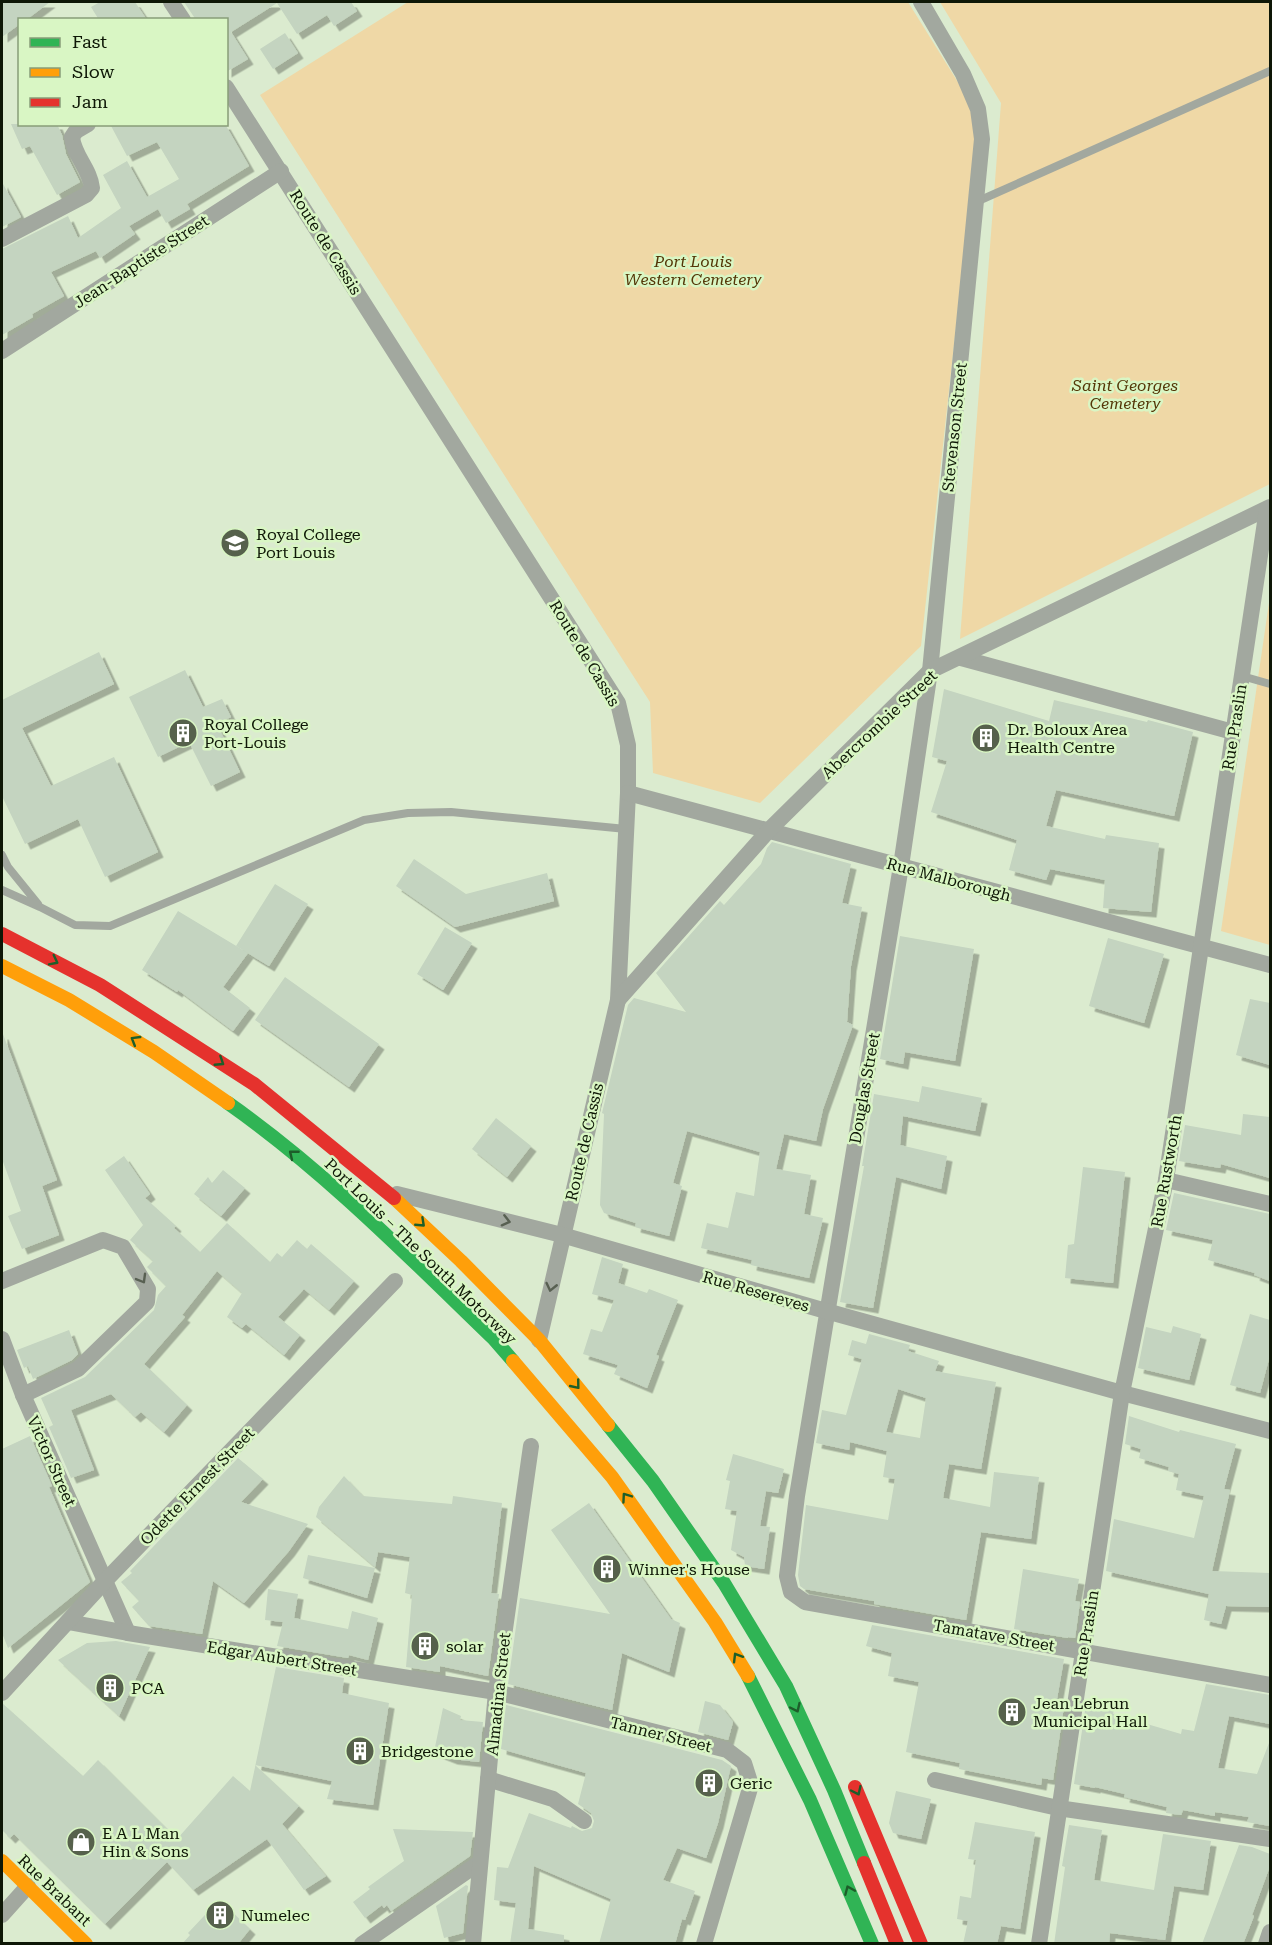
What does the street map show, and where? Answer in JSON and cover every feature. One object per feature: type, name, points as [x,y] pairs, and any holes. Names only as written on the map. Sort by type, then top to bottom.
[{"type":"main road","name":"Port Louis – The South Motorway","points":[[2,934],[100,985],[254,1084],[388,1192],[461,1261],[539,1340],[652,1481],[724,1582],[786,1686],[834,1790],[897,1944]]},
{"type":"main road","name":"Port Louis – The South Motorway","points":[[2,966],[69,1000],[154,1052],[252,1120],[346,1197],[493,1338],[612,1477],[715,1622],[756,1689],[810,1800],[872,1944]]},
{"type":"main road","points":[[652,1481],[733,1574],[746,1593]]},
{"type":"main road","points":[[756,1689],[847,1921]]},
{"type":"main road","points":[[850,1778],[921,1944]]},
{"type":"main road","name":"Rue Brabant","points":[[2,1861],[86,1944]]},
{"type":"street","points":[[171,2],[182,18]]},
{"type":"street","name":"Stevenson Street","points":[[901,866],[930,671],[982,139],[978,109],[963,74],[921,2]]},
{"type":"street","name":"Route de Cassis","points":[[228,90],[618,703],[628,745],[628,792],[618,1000],[539,1340]]},
{"type":"street","points":[[2,239],[86,195],[92,188],[91,179],[73,146],[72,137],[76,131],[85,126]]},
{"type":"street","name":"Jean-Baptiste Street","points":[[2,351],[281,171]]},
{"type":"street","name":"Abercrombie Street","points":[[618,1000],[769,830],[930,671],[1269,508]]},
{"type":"street","name":"Rue Praslin","points":[[1201,946],[1269,508]]},
{"type":"street","points":[[961,658],[1233,732]]},
{"type":"street","name":"Rue Malborough","points":[[628,792],[1270,965]]},
{"type":"street","name":"Douglas Street","points":[[826,1311],[901,866]]},
{"type":"street","name":"Rue Rustworth","points":[[1122,1393],[1166,1180],[1201,946]]},
{"type":"street","points":[[1166,1180],[1270,1204]]},
{"type":"street","name":"Rue Resereves","points":[[388,1192],[562,1234],[826,1311],[1122,1393],[1270,1431]]},
{"type":"street","points":[[2,1281],[103,1240],[123,1247],[148,1288],[147,1302],[78,1369],[23,1395]]},
{"type":"street","name":"Odette Ernest Street","points":[[2,1693],[105,1581],[395,1281]]},
{"type":"street","name":"Tamatave Street","points":[[826,1311],[795,1507],[787,1576],[791,1592],[806,1602],[1270,1685]]},
{"type":"street","name":"Victor Street","points":[[2,1340],[23,1395],[128,1633]]},
{"type":"street","name":"Rue Praslin","points":[[1039,1944],[1122,1393]]},
{"type":"street","name":"Almadina Street","points":[[473,1944],[496,1692],[531,1446]]},
{"type":"street","name":"Edgar Aubert Street","points":[[68,1622],[496,1692]]},
{"type":"street","name":"Tanner Street","points":[[496,1692],[727,1750],[744,1763],[751,1785],[704,1944]]},
{"type":"street","points":[[489,1779],[553,1799],[584,1821]]},
{"type":"street","points":[[936,1780],[1058,1808],[1270,1839]]},
{"type":"street","points":[[362,1944],[479,1863]]},
{"type":"street","points":[[2,1915],[28,1886]]},
{"type":"street","points":[[1266,1944],[1270,1932]]},
{"type":"lane","points":[[976,202],[1270,71]]},
{"type":"lane","points":[[1242,676],[1270,684]]},
{"type":"lane","points":[[2,890],[75,925],[110,926],[364,820],[408,813],[451,812],[626,829]]},
{"type":"lane","points":[[2,855],[22,887],[40,907]]},
{"type":"green space","name":"Port Louis Western Cemetery","points":[[408,2],[908,2],[979,116],[921,646],[760,803],[653,773],[650,702],[260,95]]},
{"type":"green space","name":"Saint Georges Cemetery","points":[[940,2],[1270,2],[1270,484],[960,639],[1001,103]]},
{"type":"green space","points":[[1270,596],[1270,945],[1221,931]]},
{"type":"building","points":[[2,2],[50,2],[29,18],[18,18],[18,25],[2,37]]},
{"type":"building","points":[[100,2],[135,2],[146,18],[98,18],[91,7]]},
{"type":"building","points":[[184,2],[351,2],[357,11],[334,26],[327,15],[297,34],[277,3],[231,32],[248,59],[228,71],[228,18],[195,18]]},
{"type":"building","points":[[285,33],[298,53],[273,69],[260,49]]},
{"type":"building","points":[[11,124],[58,126],[66,154],[80,182],[57,195],[30,146],[22,149]]},
{"type":"building","points":[[111,126],[226,126],[249,166],[187,204],[190,209],[166,223],[158,209],[129,226],[135,234],[100,258],[96,251],[51,272],[64,296],[32,314],[33,317],[2,335],[2,249],[68,216],[78,238],[121,208],[103,175],[127,161],[147,197],[179,179],[157,142],[127,156]]},
{"type":"building","points":[[2,182],[21,217],[2,227]]},
{"type":"building","points":[[99,652],[114,684],[22,728],[51,786],[114,757],[158,852],[105,877],[78,819],[25,844],[2,796],[2,700]]},
{"type":"building","name":"Royal College Port-Louis","points":[[185,670],[203,707],[222,699],[231,717],[217,724],[240,772],[211,786],[189,742],[158,757],[129,697]]},
{"type":"building","points":[[944,689],[1049,721],[1054,700],[1193,732],[1174,816],[1056,790],[1046,826],[1105,839],[1106,835],[1159,843],[1151,912],[1103,908],[1105,880],[1050,869],[1046,880],[1009,870],[1017,840],[931,812],[947,761],[932,757]]},
{"type":"building","points":[[772,842],[851,864],[842,903],[862,907],[851,966],[847,1022],[853,1025],[823,1109],[816,1141],[784,1134],[776,1169],[811,1175],[804,1214],[823,1218],[809,1278],[751,1265],[752,1260],[701,1248],[707,1223],[728,1228],[736,1192],[754,1196],[760,1152],[687,1131],[673,1183],[682,1186],[669,1236],[635,1227],[636,1223],[604,1213],[600,1205],[604,1114],[602,1113],[628,1005],[634,998],[686,1012],[656,973],[720,901],[724,905],[761,864]]},
{"type":"building","points":[[414,859],[466,894],[547,873],[554,901],[455,927],[396,886]]},
{"type":"building","points":[[275,884],[308,904],[269,966],[236,946]]},
{"type":"building","points":[[178,911],[248,953],[223,987],[250,1008],[233,1031],[178,990],[177,992],[142,970]]},
{"type":"building","points":[[445,927],[472,943],[443,990],[417,974]]},
{"type":"building","points":[[900,936],[974,949],[955,1061],[905,1052],[903,1064],[880,1059]]},
{"type":"building","points":[[1108,938],[1164,954],[1144,1023],[1089,1006]]},
{"type":"building","points":[[285,977],[379,1044],[349,1087],[255,1020]]},
{"type":"building","points":[[1250,999],[1270,1003],[1270,1065],[1236,1055]]},
{"type":"building","points":[[2,1034],[57,1180],[42,1186],[59,1235],[22,1249],[8,1216],[21,1211],[2,1159]]},
{"type":"building","points":[[922,1086],[982,1098],[975,1131],[903,1116],[900,1145],[947,1156],[941,1189],[896,1177],[873,1308],[840,1302],[874,1094],[919,1102]]},
{"type":"building","points":[[1243,1114],[1270,1117],[1270,1178],[1221,1164],[1220,1168],[1179,1161],[1185,1125],[1241,1135]]},
{"type":"building","points":[[496,1118],[531,1146],[507,1177],[472,1149]]},
{"type":"building","points":[[124,1156],[150,1194],[145,1198],[200,1252],[227,1223],[270,1262],[277,1253],[282,1257],[297,1240],[307,1249],[311,1244],[354,1281],[329,1310],[304,1289],[278,1317],[300,1335],[284,1355],[246,1324],[242,1328],[227,1317],[242,1293],[217,1271],[182,1315],[185,1317],[144,1364],[187,1405],[164,1432],[141,1412],[135,1417],[111,1394],[71,1410],[94,1470],[71,1478],[49,1427],[53,1425],[41,1398],[85,1377],[154,1310],[158,1295],[166,1286],[147,1267],[153,1261],[130,1240],[143,1225],[105,1170]]},
{"type":"building","points":[[1083,1167],[1125,1172],[1113,1283],[1065,1278],[1068,1245],[1074,1244]]},
{"type":"building","points":[[223,1170],[245,1188],[221,1216],[194,1194],[208,1177],[212,1183]]},
{"type":"building","points":[[1174,1193],[1270,1214],[1270,1281],[1254,1275],[1255,1273],[1208,1260],[1213,1240],[1166,1230]]},
{"type":"building","points":[[602,1257],[623,1264],[618,1283],[647,1293],[649,1289],[678,1300],[656,1355],[659,1356],[647,1388],[614,1374],[618,1365],[583,1354],[591,1329],[602,1332],[614,1300],[592,1294]]},
{"type":"building","points":[[1250,1314],[1270,1320],[1270,1355],[1260,1393],[1230,1385]]},
{"type":"building","points":[[1173,1326],[1201,1334],[1189,1380],[1138,1368],[1146,1327],[1171,1333]]},
{"type":"building","points":[[69,1330],[78,1354],[72,1360],[33,1379],[28,1366],[24,1368],[17,1350]]},
{"type":"building","points":[[869,1334],[910,1345],[908,1351],[939,1361],[935,1371],[996,1382],[981,1469],[949,1464],[943,1498],[990,1507],[994,1472],[1039,1477],[1031,1539],[981,1532],[966,1620],[874,1604],[874,1601],[804,1589],[800,1586],[798,1575],[806,1505],[888,1520],[895,1479],[883,1477],[887,1451],[850,1442],[849,1450],[816,1443],[822,1410],[846,1415],[862,1359],[848,1355],[852,1340],[866,1344]],"holes":[[[898,1389],[926,1398],[920,1438],[886,1432]]]},
{"type":"building","points":[[1129,1416],[1179,1432],[1180,1430],[1236,1444],[1224,1489],[1230,1490],[1212,1571],[1270,1573],[1270,1607],[1226,1606],[1221,1624],[1204,1620],[1209,1594],[1106,1571],[1114,1519],[1194,1538],[1204,1496],[1176,1490],[1179,1474],[1168,1471],[1169,1467],[1139,1458],[1141,1449],[1125,1444]]},
{"type":"building","points":[[30,1436],[52,1486],[49,1487],[90,1582],[8,1648],[2,1633],[2,1449]]},
{"type":"building","points":[[733,1454],[784,1469],[778,1493],[766,1491],[760,1526],[770,1527],[764,1569],[745,1566],[744,1557],[731,1550],[737,1511],[725,1509],[730,1481],[726,1480]]},
{"type":"building","points":[[238,1458],[263,1479],[241,1502],[308,1524],[289,1551],[244,1603],[213,1581],[202,1634],[149,1626],[132,1607],[139,1601],[121,1582],[132,1573],[130,1571]]},
{"type":"building","points":[[344,1476],[363,1496],[452,1504],[453,1496],[502,1503],[491,1593],[499,1594],[488,1676],[440,1666],[440,1672],[406,1667],[412,1595],[405,1593],[410,1557],[378,1552],[375,1567],[316,1517],[319,1507]]},
{"type":"building","points":[[589,1503],[671,1619],[680,1623],[669,1672],[622,1653],[612,1710],[508,1684],[520,1598],[610,1614],[551,1530]]},
{"type":"building","points":[[308,1555],[375,1568],[367,1598],[303,1578]]},
{"type":"building","points":[[1023,1569],[1079,1579],[1075,1601],[1080,1602],[1075,1638],[1014,1629]]},
{"type":"building","points":[[268,1589],[298,1594],[294,1618],[348,1629],[352,1611],[378,1618],[368,1660],[349,1655],[348,1658],[277,1646],[283,1622],[265,1620]]},
{"type":"building","points":[[872,1625],[1064,1659],[1057,1699],[1065,1700],[1053,1780],[1042,1778],[1041,1785],[959,1769],[960,1763],[906,1752],[919,1682],[888,1676],[892,1653],[866,1646]]},
{"type":"building","name":"PCA","points":[[116,1641],[150,1647],[119,1716],[58,1660],[87,1643]]},
{"type":"building","points":[[276,1667],[344,1678],[342,1693],[389,1703],[373,1805],[327,1799],[332,1781],[255,1765]]},
{"type":"building","points":[[1206,1684],[1270,1695],[1270,1724],[1229,1716],[1218,1768],[1257,1774],[1270,1744],[1270,1826],[1247,1822],[1249,1817],[1215,1812],[1215,1816],[1183,1810],[1181,1815],[1166,1813],[1167,1807],[1124,1797],[1125,1794],[1074,1784],[1086,1704],[1114,1710],[1113,1714],[1181,1734],[1182,1729],[1194,1731]]},
{"type":"building","points":[[705,1701],[720,1705],[733,1722],[728,1740],[698,1732]]},
{"type":"building","points":[[2,1703],[83,1776],[98,1760],[177,1839],[233,1776],[250,1791],[255,1765],[299,1806],[282,1824],[326,1876],[304,1890],[267,1839],[193,1890],[167,1862],[105,1924],[14,1834],[10,1838],[2,1830]]},
{"type":"building","points":[[506,1705],[722,1760],[731,1766],[718,1823],[706,1858],[677,1848],[663,1880],[695,1891],[685,1920],[682,1919],[675,1944],[599,1944],[611,1899],[534,1866],[528,1929],[564,1935],[564,1944],[510,1944],[516,1903],[494,1900],[497,1867],[508,1868],[529,1813],[582,1831],[592,1828],[594,1821],[591,1813],[578,1804],[586,1773],[501,1749]]},
{"type":"building","points":[[443,1708],[461,1716],[460,1720],[483,1722],[479,1762],[452,1759],[434,1752]]},
{"type":"building","points":[[896,1791],[931,1799],[921,1839],[893,1833],[889,1823]]},
{"type":"building","points":[[975,1822],[1035,1832],[1020,1929],[1001,1926],[997,1944],[963,1944],[968,1921],[957,1919],[960,1896],[971,1898],[976,1860],[968,1859]]},
{"type":"building","points":[[1069,1825],[1102,1830],[1094,1880],[1154,1890],[1163,1834],[1211,1841],[1203,1890],[1174,1886],[1165,1940],[1110,1933],[1109,1944],[1054,1944],[1065,1867],[1062,1866]]},
{"type":"building","points":[[393,1829],[473,1832],[470,1856],[391,1911],[387,1905],[384,1908],[382,1905],[365,1918],[353,1902],[370,1889],[368,1887],[404,1861]]},
{"type":"building","points":[[1239,1845],[1270,1854],[1270,1866],[1252,1915],[1254,1916],[1243,1944],[1202,1944]]},
{"type":"building","points":[[466,1885],[468,1886],[463,1933],[444,1938],[436,1906]]},
{"type":"building","name":"Numelec","points":[[219,1900],[250,1929],[238,1944],[182,1944],[190,1935],[188,1933]]},
{"type":"traffic: fast","points":[[228,1103],[264,1129],[365,1215],[493,1338],[513,1361]]},
{"type":"traffic: fast","points":[[608,1425],[653,1481],[724,1583],[786,1686],[834,1790],[864,1863]]},
{"type":"traffic: fast","points":[[748,1676],[810,1800],[872,1944]]},
{"type":"traffic: slow","points":[[2,966],[69,1000],[154,1052],[228,1103]]},
{"type":"traffic: slow","points":[[394,1198],[461,1261],[539,1340],[608,1425]]},
{"type":"traffic: slow","points":[[513,1361],[612,1477],[715,1622],[748,1676]]},
{"type":"traffic: slow","points":[[2,1861],[86,1944]]},
{"type":"traffic: jam","points":[[2,934],[100,985],[254,1084],[394,1198]]},
{"type":"traffic: jam","points":[[855,1787],[921,1944]]},
{"type":"traffic: jam","points":[[864,1863],[897,1944]]},
{"type":"place","name":"Royal College Port Louis","points":[[235,543]]},
{"type":"place","name":"Royal College Port-Louis","points":[[183,733]]},
{"type":"place","name":"Dr. Boloux Area Health Centre","points":[[986,738]]},
{"type":"place","name":"Winner's House","points":[[607,1569]]},
{"type":"place","name":"solar","points":[[425,1646]]},
{"type":"place","name":"PCA","points":[[110,1688]]},
{"type":"place","name":"Jean Lebrun Municipal Hall","points":[[1012,1712]]},
{"type":"place","name":"Bridgestone","points":[[360,1751]]},
{"type":"place","name":"Geric","points":[[709,1783]]},
{"type":"place","name":"E A L Man Hin & Sons","points":[[81,1842]]},
{"type":"place","name":"Numelec","points":[[220,1915]]}]
